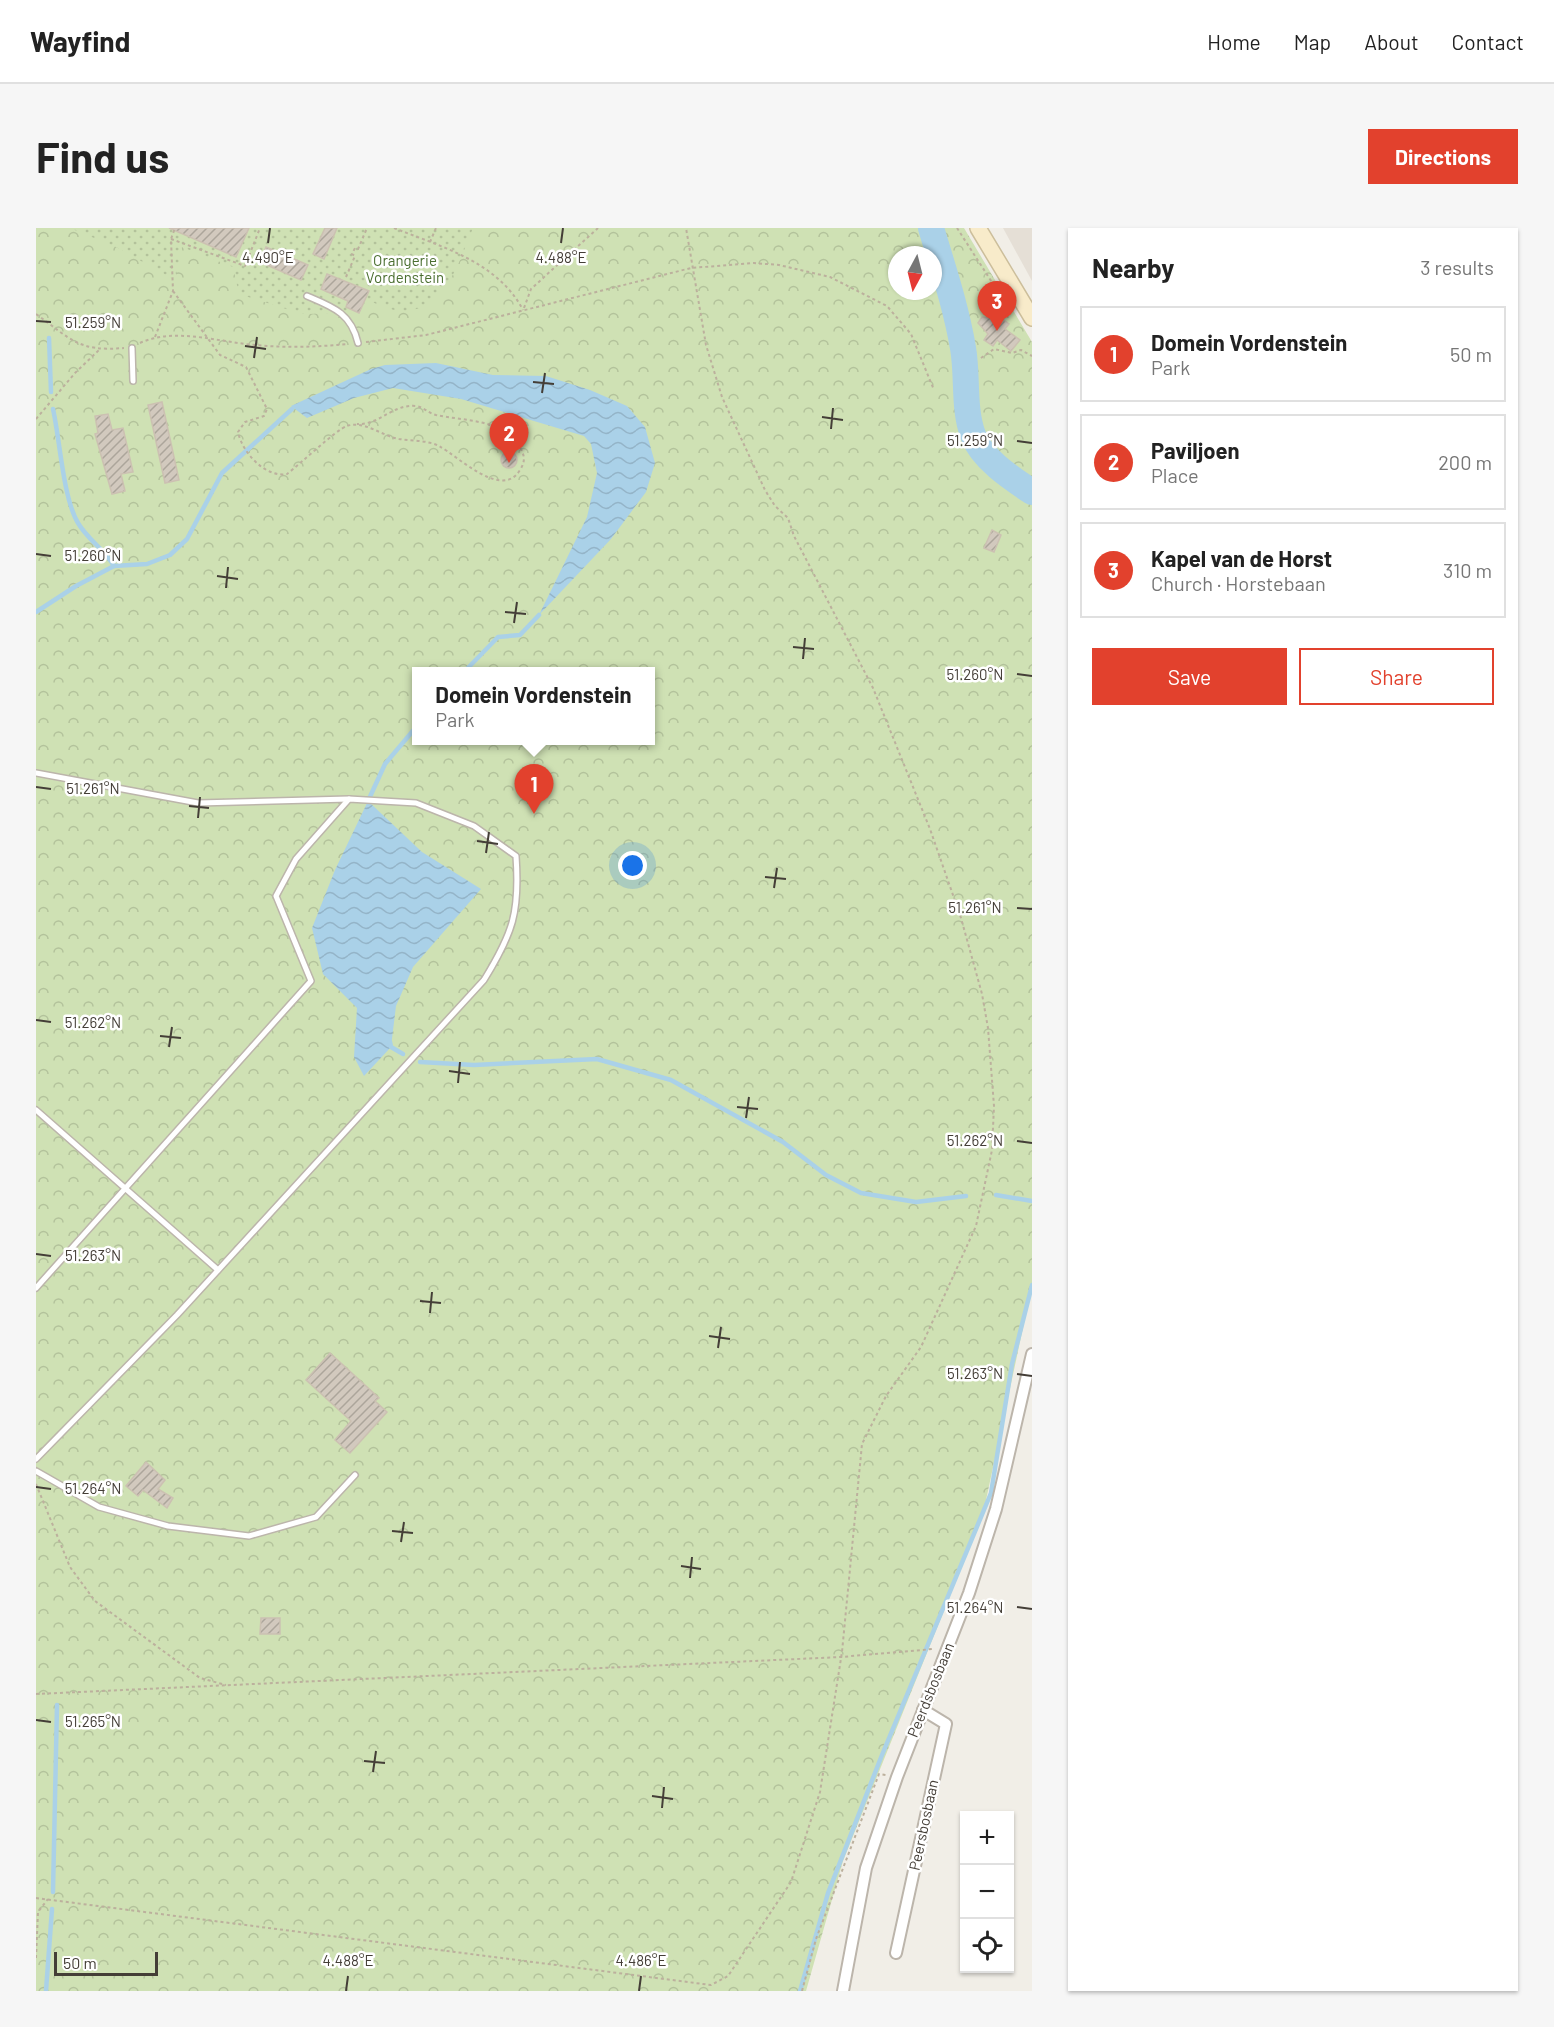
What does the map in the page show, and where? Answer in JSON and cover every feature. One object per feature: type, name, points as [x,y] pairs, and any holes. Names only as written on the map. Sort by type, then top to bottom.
[{"type":"street","points":[[978,228],[1032,318]]},
{"type":"street","name":"Peerdsbosbaan","points":[[843,1991],[866,1868],[897,1778],[969,1593],[996,1509],[1032,1354]]},
{"type":"street","name":"Peersbosbaan","points":[[896,1953],[946,1724],[923,1710]]},
{"type":"lane","points":[[307,296],[336,309],[354,326],[358,343]]},
{"type":"lane","points":[[132,348],[133,381]]},
{"type":"lane","points":[[36,773],[198,803],[349,800],[416,803],[474,825],[516,856],[519,896],[506,944],[484,980],[218,1270],[36,1459]]},
{"type":"lane","points":[[36,1288],[311,981],[276,896],[296,859],[349,800]]},
{"type":"lane","points":[[36,1110],[218,1270]]},
{"type":"lane","points":[[36,1471],[99,1507],[168,1526],[249,1536],[316,1517],[355,1475]]},
{"type":"path","points":[[175,228],[171,239],[173,291],[154,337],[206,338],[255,345],[316,348],[426,335],[691,268],[754,263],[805,270],[848,284],[887,306],[911,334],[934,390]]},
{"type":"path","points":[[171,239],[245,266],[260,229],[255,228]]},
{"type":"path","points":[[346,277],[355,256],[352,254],[354,248],[358,249],[367,228]]},
{"type":"path","points":[[394,228],[478,263],[502,280],[524,310]]},
{"type":"path","points":[[430,242],[436,228]]},
{"type":"path","points":[[524,310],[526,298],[531,289],[598,228]]},
{"type":"path","points":[[36,1898],[711,1985],[728,1976],[791,1882],[820,1792],[841,1657],[862,1444],[886,1396],[921,1347],[976,1226],[992,1150],[993,1071],[982,994],[961,918],[930,829],[873,688],[794,536],[788,518],[775,506],[765,490],[722,397],[706,345],[691,268],[686,228]]},
{"type":"path","points":[[173,291],[220,355],[246,367],[267,409],[264,416],[245,422],[238,432],[240,442],[250,457],[268,471],[279,476],[287,474],[345,426],[357,424],[372,423],[391,409],[416,406],[431,414],[465,418],[500,429],[518,442],[525,457],[524,464],[518,474],[511,478],[490,480],[439,446],[385,435],[357,424]]},
{"type":"path","points":[[36,314],[74,344],[99,350],[75,373],[36,419]]},
{"type":"path","points":[[981,358],[994,350],[1012,353],[1021,350],[1032,356]]},
{"type":"path","points":[[36,1484],[70,1567],[95,1601],[200,1678],[229,1685]]},
{"type":"path","points":[[36,1694],[841,1657],[948,1648]]},
{"type":"path","points":[[802,1991],[816,1939],[879,1774],[897,1778]]},
{"type":"path","points":[[36,1958],[38,1912],[48,1899]]},
{"type":"shaded area","points":[[1003,228],[1032,228],[1032,281]]},
{"type":"green space","points":[[36,228],[964,228],[1032,342],[1032,1286],[983,1514],[843,1861],[806,1991],[36,1991]]},
{"type":"green space","name":"Orangerie Vordenstein","points":[[70,228],[183,228],[241,247],[247,228],[325,228],[313,254],[323,259],[337,228],[473,228],[456,269],[440,293],[430,303],[417,309],[402,311],[389,309],[367,300],[360,313],[302,314],[239,294],[233,267],[182,247],[175,280],[116,247]],"holes":[[[266,248],[308,265],[301,280],[260,262]],[[327,274],[368,292],[359,312],[347,307],[348,301],[321,289]]]},
{"type":"water","points":[[436,363],[493,375],[546,376],[590,390],[627,406],[645,427],[655,463],[646,492],[611,539],[539,615],[587,517],[597,473],[591,444],[584,436],[461,399],[393,388],[354,398],[307,418],[291,406],[371,369],[385,365]]},
{"type":"water","points":[[368,801],[422,852],[481,889],[413,967],[396,1006],[391,1047],[364,1076],[354,1057],[357,1008],[323,974],[312,928],[335,870]]},
{"type":"building","points":[[169,228],[249,228],[236,257]]},
{"type":"building","points":[[325,228],[337,228],[324,259],[313,254]]},
{"type":"building","points":[[266,247],[308,265],[301,280],[260,262]]},
{"type":"building","points":[[327,274],[369,291],[359,313],[346,307],[348,301],[321,289]]},
{"type":"building","points":[[993,312],[1009,324],[1005,329],[1020,340],[1011,351],[997,340],[993,346],[984,340],[988,334],[978,323],[982,317],[988,318]]},
{"type":"building","points":[[162,402],[179,480],[165,483],[148,405]]},
{"type":"building","points":[[108,414],[112,430],[123,428],[133,472],[121,474],[125,491],[112,494],[95,434],[98,433],[95,416]]},
{"type":"building","points":[[506,452],[512,452],[517,460],[515,466],[506,468],[501,463],[501,457]]},
{"type":"building","points":[[992,530],[1001,535],[994,552],[984,548]]},
{"type":"building","points":[[330,1353],[379,1398],[375,1401],[387,1412],[350,1453],[335,1440],[351,1421],[306,1380]]},
{"type":"building","points":[[146,1462],[165,1480],[158,1489],[173,1498],[167,1508],[143,1490],[138,1496],[126,1486]]},
{"type":"building","points":[[261,1618],[280,1618],[280,1634],[260,1634]]},
{"type":"waterway","points":[[931,228],[960,333],[968,414],[973,435],[990,460],[1032,492]]},
{"type":"waterway","points":[[49,338],[51,392]]},
{"type":"waterway","points":[[53,409],[65,484],[73,512],[82,529],[114,566]]},
{"type":"waterway","points":[[36,612],[76,586],[114,566],[147,564],[170,555],[187,539],[222,473],[292,409]]},
{"type":"waterway","points":[[469,667],[498,637],[520,635],[539,615]]},
{"type":"waterway","points":[[368,801],[385,764],[412,732]]},
{"type":"waterway","points":[[390,1042],[391,1047],[403,1054]]},
{"type":"waterway","points":[[420,1062],[474,1065],[597,1059],[671,1080],[783,1142],[826,1175],[861,1193],[916,1202],[966,1196]]},
{"type":"waterway","points":[[996,1195],[1032,1201]]},
{"type":"waterway","points":[[800,1991],[828,1893],[882,1755],[991,1493],[1012,1364],[1032,1285]]},
{"type":"waterway","points":[[53,1892],[57,1705]]},
{"type":"waterway","points":[[46,1991],[52,1909]]},
{"type":"place","name":"Kapel van de Horst","points":[[997,331]]},
{"type":"place","name":"Paviljoen","points":[[509,463]]},
{"type":"place","name":"Domein Vordenstein","points":[[534,814]]}]
